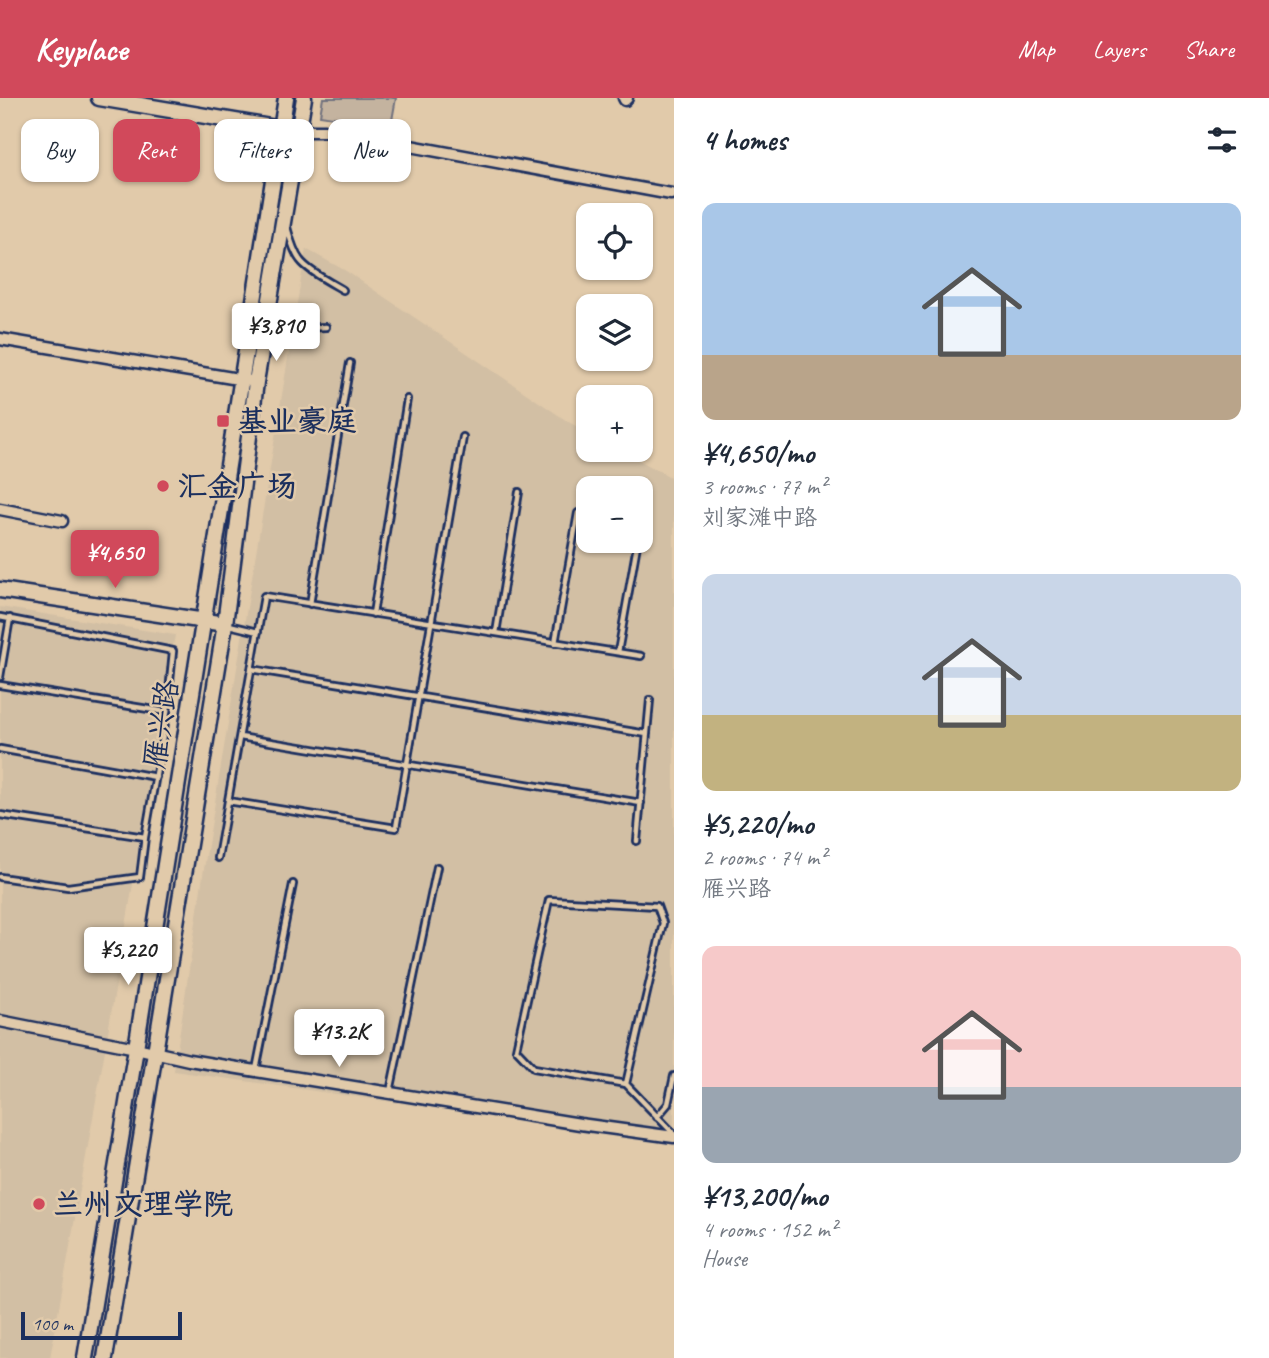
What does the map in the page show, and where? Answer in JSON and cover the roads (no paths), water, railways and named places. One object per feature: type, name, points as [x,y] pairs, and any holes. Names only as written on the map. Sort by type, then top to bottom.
[{"type":"main road","points":[[99,98],[222,119]]},
{"type":"main road","name":"雁兴路","points":[[283,119],[286,98]]},
{"type":"main road","name":"雁兴路","points":[[300,119],[304,98]]},
{"type":"main road","name":"雁兴路","points":[[105,1358],[225,624],[249,381],[274,182]]},
{"type":"main road","name":"雁兴路","points":[[85,1358],[204,621],[249,381],[268,307],[289,182]]},
{"type":"main road","points":[[0,590],[225,624]]},
{"type":"street","points":[[314,131],[328,131],[671,194]]},
{"type":"street","points":[[0,339],[249,381]]},
{"type":"street","points":[[0,509],[62,521]]},
{"type":"street","points":[[0,1021],[188,1060],[580,1124],[674,1135]]},
{"type":"lane","points":[[284,213],[291,242],[300,261],[343,290]]},
{"type":"lane","points":[[268,307],[285,321],[300,328],[326,327]]},
{"type":"lane","points":[[310,604],[350,363]]},
{"type":"lane","points":[[373,614],[407,399]]},
{"type":"lane","points":[[228,801],[396,828],[463,437]]},
{"type":"lane","points":[[496,633],[519,492]]},
{"type":"lane","points":[[555,642],[576,524]]},
{"type":"lane","points":[[618,652],[636,553]]},
{"type":"lane","points":[[218,858],[264,596],[641,656]]},
{"type":"lane","points":[[0,617],[173,651],[167,712],[140,877],[68,887],[0,877]]},
{"type":"lane","points":[[0,677],[10,618]]},
{"type":"lane","points":[[225,624],[258,632]]},
{"type":"lane","points":[[251,668],[647,734]]},
{"type":"lane","points":[[0,685],[167,712]]},
{"type":"lane","points":[[637,841],[650,700]]},
{"type":"lane","points":[[240,737],[641,803]]},
{"type":"lane","points":[[0,749],[156,777]]},
{"type":"lane","points":[[0,815],[145,838]]},
{"type":"lane","points":[[390,1093],[437,867]]},
{"type":"lane","points":[[256,1071],[293,884]]},
{"type":"lane","points":[[626,1084],[663,923],[657,906],[549,900],[516,1049],[534,1068],[626,1084],[674,1135]]},
{"type":"lane","points":[[657,1117],[668,1104],[674,1076]]},
{"type":"place","name":"基业豪庭","points":[[223,421]]},
{"type":"place","name":"汇金广场","points":[[163,486]]},
{"type":"place","name":"兰州文理学院","points":[[39,1204]]}]
